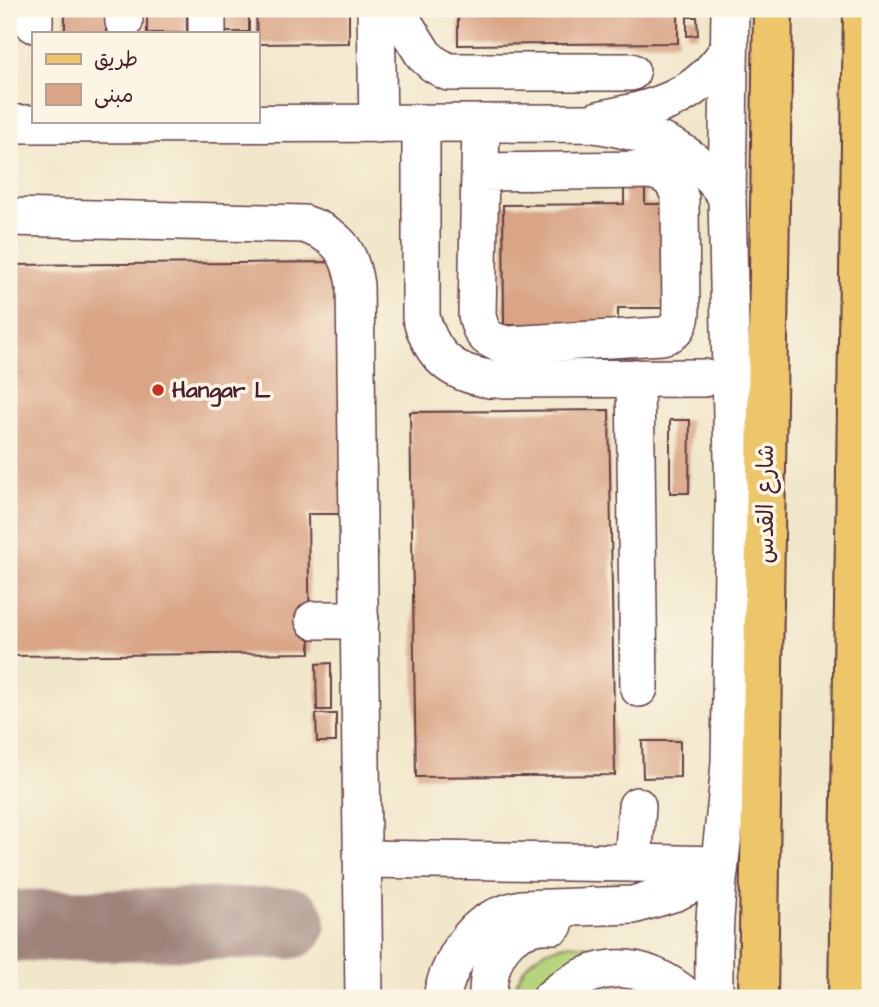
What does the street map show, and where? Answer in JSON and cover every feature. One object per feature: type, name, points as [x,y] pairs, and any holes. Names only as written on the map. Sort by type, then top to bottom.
[{"type":"main road","name":"شارع القدس","points":[[758,998],[774,9]]},
{"type":"main road","points":[[848,998],[863,9]]},
{"type":"street","points":[[207,9],[207,32]]},
{"type":"street","points":[[378,124],[376,9],[396,17],[412,34],[424,55],[448,72],[631,72]]},
{"type":"street","points":[[714,998],[718,880],[730,761],[734,504],[727,197],[730,9]]},
{"type":"street","points":[[587,123],[637,111],[680,96],[709,75],[729,49]]},
{"type":"street","points":[[421,123],[421,317],[425,333],[444,361],[457,371],[490,379],[704,378]]},
{"type":"street","points":[[481,123],[477,315],[486,337],[496,343],[508,345],[662,336],[677,329],[681,321],[680,199],[671,178],[650,170],[481,172]]},
{"type":"street","points":[[9,124],[587,123],[614,126],[682,151],[707,170],[727,197]]},
{"type":"street","points":[[9,217],[304,224],[335,239],[345,252],[355,285],[364,998]]},
{"type":"street","points":[[635,378],[639,688]]},
{"type":"street","points":[[314,620],[360,620]]},
{"type":"street","points":[[633,863],[637,807]]},
{"type":"street","points":[[363,859],[633,863],[718,880]]},
{"type":"street","points":[[488,998],[490,971],[494,960],[508,940],[519,932],[541,924],[644,924],[671,919],[718,880]]},
{"type":"street","points":[[442,998],[447,975],[463,945],[474,931],[503,913],[521,909],[633,905],[718,880]]},
{"type":"street","points":[[507,998],[507,984],[516,958],[536,940],[563,926]]},
{"type":"street","points":[[456,961],[461,998]]},
{"type":"street","points":[[551,998],[567,985],[591,973],[613,970],[640,971],[659,978],[688,998]]},
{"type":"green space","points":[[571,944],[621,949],[620,954],[535,998],[513,998],[520,976],[532,960],[549,949]]},
{"type":"green space","points":[[619,985],[632,985],[662,998],[590,998]]},
{"type":"building","points":[[65,9],[106,9],[106,32],[65,32]]},
{"type":"building","points":[[147,9],[187,9],[187,32],[147,32]]},
{"type":"building","points":[[225,9],[249,9],[249,32],[225,32]]},
{"type":"building","points":[[256,9],[349,9],[349,43],[259,44],[259,32],[257,32]]},
{"type":"building","points":[[458,9],[678,9],[678,43],[458,45]]},
{"type":"building","points":[[687,17],[697,17],[698,35],[687,36]]},
{"type":"building","points":[[645,185],[645,204],[665,204],[666,308],[618,308],[618,325],[504,325],[503,205],[624,204],[624,186]]},
{"type":"building","name":"Hangar L","points":[[342,262],[345,514],[308,514],[310,653],[9,656],[9,265]]},
{"type":"building","points":[[609,410],[615,775],[416,777],[410,412]]},
{"type":"building","points":[[670,420],[690,420],[689,493],[670,493]]},
{"type":"building","points":[[331,663],[331,710],[317,710],[316,664]]},
{"type":"building","points":[[316,714],[336,714],[336,742],[317,742]]},
{"type":"building","points":[[642,741],[680,741],[680,777],[643,778]]},
{"type":"taxiway","points":[[9,926],[290,923]]},
{"type":"place","name":"Hangar L","points":[[158,390]]}]
